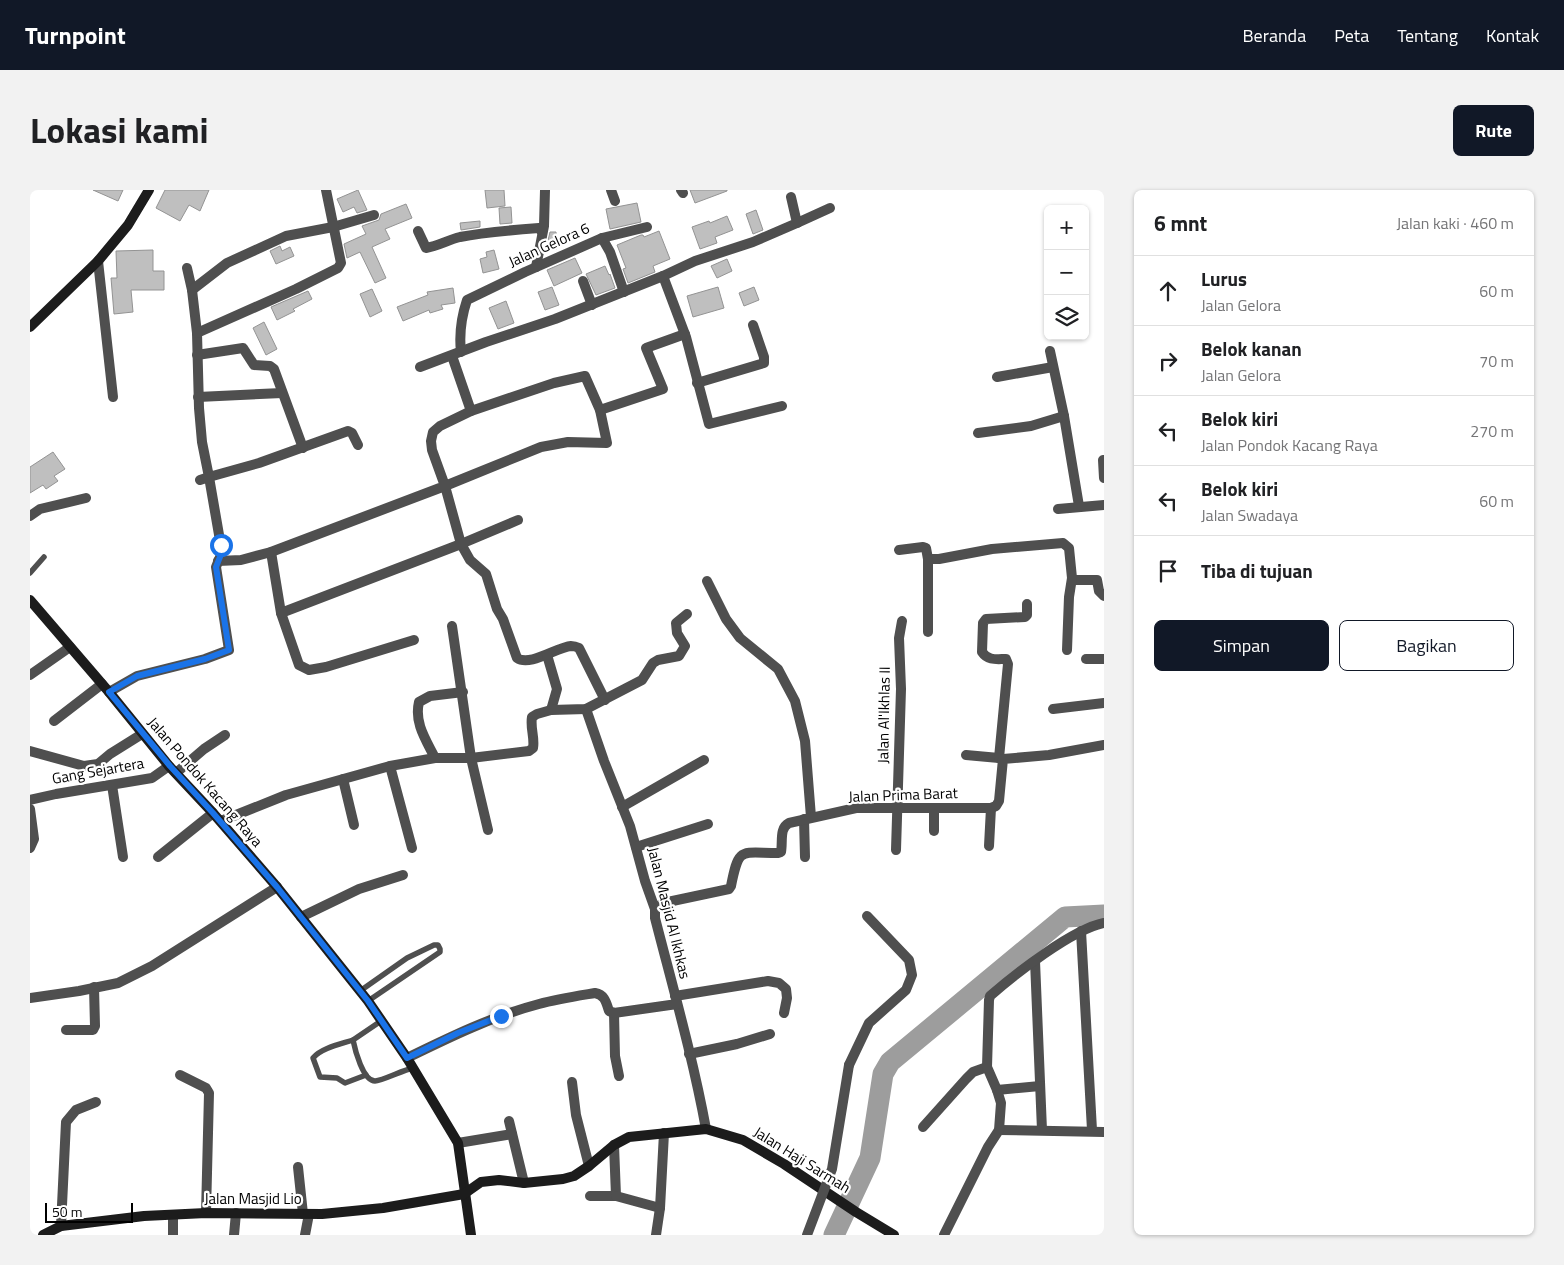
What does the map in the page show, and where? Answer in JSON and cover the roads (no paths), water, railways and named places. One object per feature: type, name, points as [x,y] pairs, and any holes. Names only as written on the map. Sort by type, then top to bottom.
[{"type":"street","points":[[30,327],[98,260],[128,225],[149,190]]},
{"type":"street","points":[[197,333],[296,290],[338,268],[341,263],[326,190]]},
{"type":"street","points":[[536,267],[545,219],[546,190]]},
{"type":"street","points":[[611,190],[615,200]]},
{"type":"street","points":[[791,197],[797,223]]},
{"type":"street","points":[[420,367],[592,305],[694,262],[753,242],[830,208]]},
{"type":"street","points":[[192,290],[227,263],[286,236],[333,227],[374,215]]},
{"type":"street","name":"Jalan Gelora 6","points":[[456,354],[462,313],[467,300],[602,238],[647,227]]},
{"type":"street","points":[[418,231],[426,248],[457,238],[486,233],[539,228],[541,228],[542,232]]},
{"type":"street","points":[[602,238],[610,252],[624,292]]},
{"type":"street","points":[[98,260],[113,397]]},
{"type":"street","points":[[109,692],[137,676],[205,659],[229,650],[216,567],[222,552],[204,478],[198,397],[197,333],[192,290],[187,268]]},
{"type":"street","points":[[663,276],[685,334],[709,424],[782,406]]},
{"type":"street","points":[[583,280],[592,305]]},
{"type":"street","points":[[698,383],[764,363],[764,357],[753,325]]},
{"type":"street","points":[[600,410],[663,389],[646,348],[685,334]]},
{"type":"street","points":[[197,356],[243,348],[254,365],[267,365],[274,369],[303,448]]},
{"type":"street","points":[[1050,351],[1064,416],[1079,506]]},
{"type":"street","points":[[456,354],[471,411]]},
{"type":"street","points":[[997,377],[1053,368]]},
{"type":"street","points":[[218,561],[240,560],[271,552],[445,486],[541,447],[568,442],[606,443],[600,410],[585,376],[554,383],[471,411],[440,426],[434,432],[431,441],[432,450],[445,486],[461,544],[470,560],[486,574],[497,609],[503,619],[517,658],[523,661],[572,646],[579,648],[605,700]]},
{"type":"street","points":[[198,397],[282,393]]},
{"type":"street","points":[[978,432],[1031,426],[1064,416]]},
{"type":"street","points":[[204,478],[259,463],[348,431],[352,433],[358,445]]},
{"type":"street","points":[[1102,460],[1104,478]]},
{"type":"street","points":[[30,516],[40,509],[86,498]]},
{"type":"street","points":[[1058,509],[1104,505]]},
{"type":"street","points":[[281,613],[461,544],[518,520]]},
{"type":"street","points":[[928,559],[939,559],[992,549],[1026,547],[1055,542],[1063,543],[1069,548],[1072,578],[1068,597],[1067,650]]},
{"type":"street","points":[[898,550],[926,548],[928,559],[928,632]]},
{"type":"street","points":[[271,552],[281,613],[299,665],[309,670],[326,667],[414,640]]},
{"type":"street","points":[[1072,578],[1075,580],[1097,580],[1099,591],[1104,596]]},
{"type":"street","points":[[707,581],[726,619],[740,638],[778,669],[795,701],[805,741],[807,818],[805,857]]},
{"type":"street","name":"Jalan Pondok Kacang Raya","points":[[30,600],[109,692],[142,734],[277,887],[368,1001],[407,1058],[458,1144],[471,1235]]},
{"type":"street","points":[[989,846],[991,808],[996,806],[999,801],[1008,664],[1006,659],[988,658],[982,652],[983,623],[986,618],[1025,617],[1027,604]]},
{"type":"street","points":[[220,821],[286,795],[390,766],[435,758],[471,758],[529,751],[533,748],[534,744],[532,717],[551,710],[586,709],[642,680],[653,663],[658,660],[679,656],[685,646],[677,634],[676,623],[687,614]]},
{"type":"street","name":"Jalan Al'Ikhlas II","points":[[896,850],[901,689],[899,638],[902,621]]},
{"type":"street","points":[[452,626],[471,758],[488,830]]},
{"type":"street","points":[[30,675],[70,647]]},
{"type":"street","points":[[547,655],[557,689],[551,710]]},
{"type":"street","points":[[1086,658],[1104,658]]},
{"type":"street","points":[[54,721],[102,684]]},
{"type":"street","points":[[435,758],[419,727],[418,702],[430,696],[463,692]]},
{"type":"street","points":[[1053,709],[1104,703]]},
{"type":"street","name":"Jalan Masjid Al Ikhkas","points":[[586,709],[636,847],[655,909],[654,918],[696,1077],[706,1129]]},
{"type":"street","points":[[30,751],[84,766],[91,766],[98,764],[110,754],[142,734]]},
{"type":"street","name":"Gang Sejartera","points":[[30,800],[152,778],[173,770],[225,735]]},
{"type":"street","points":[[966,755],[1001,759],[1050,755],[1104,745]]},
{"type":"street","points":[[622,807],[704,760]]},
{"type":"street","points":[[390,766],[412,848]]},
{"type":"street","points":[[343,779],[354,825]]},
{"type":"street","points":[[112,785],[123,857]]},
{"type":"street","name":"Jalan Prima Barat","points":[[655,909],[662,903],[729,888],[736,863],[742,854],[781,852],[782,829],[785,824],[856,808],[991,808]]},
{"type":"street","points":[[934,808],[934,831]]},
{"type":"street","points":[[30,809],[34,839],[30,848]]},
{"type":"street","points":[[158,857],[213,813]]},
{"type":"street","points":[[636,847],[708,824]]},
{"type":"street","points":[[301,918],[359,889],[403,875]]},
{"type":"street","points":[[30,998],[79,992],[94,987],[118,984],[152,966],[277,887]]},
{"type":"street","points":[[807,1235],[832,1169],[849,1065],[869,1024],[906,990],[912,975],[909,960],[867,916]]},
{"type":"street","points":[[944,1235],[988,1147],[999,1130],[1001,1103],[987,1067],[989,1000],[994,993],[1036,961],[1081,931],[1104,923]]},
{"type":"street","points":[[1081,931],[1092,1130]]},
{"type":"street","points":[[1036,961],[1042,1130]]},
{"type":"street","points":[[407,1058],[458,1033],[501,1016],[539,1004],[596,993],[605,998],[610,1011],[614,1013],[768,981],[779,983],[786,989],[787,998],[784,1013]]},
{"type":"street","points":[[66,1030],[93,1030],[95,1026],[94,987]]},
{"type":"street","points":[[614,1013],[615,1056],[619,1076]]},
{"type":"street","points":[[689,1054],[736,1044],[770,1034]]},
{"type":"street","points":[[923,1127],[973,1072],[987,1067]]},
{"type":"street","points":[[180,1074],[206,1088],[210,1093],[206,1213]]},
{"type":"street","points":[[572,1082],[576,1115],[589,1166]]},
{"type":"street","points":[[997,1090],[1040,1086]]},
{"type":"street","points":[[61,1226],[66,1122],[76,1110],[96,1102]]},
{"type":"street","points":[[509,1121],[524,1183]]},
{"type":"street","name":"Jalan Haji Sarmah","points":[[464,1194],[481,1182],[499,1180],[524,1183],[569,1178],[589,1166],[614,1145],[630,1137],[706,1129],[743,1140],[784,1164],[894,1235]]},
{"type":"street","points":[[999,1130],[1092,1130],[1104,1132]]},
{"type":"street","points":[[656,1235],[660,1208],[664,1133]]},
{"type":"street","points":[[458,1144],[512,1134]]},
{"type":"street","points":[[614,1145],[616,1196]]},
{"type":"street","points":[[298,1167],[306,1214],[305,1235]]},
{"type":"street","name":"Jalan Masjid Lio","points":[[43,1235],[61,1226],[173,1214],[306,1214],[383,1208],[464,1194]]},
{"type":"street","points":[[590,1196],[616,1196],[660,1208]]},
{"type":"street","points":[[234,1235],[236,1213]]},
{"type":"street","points":[[173,1214],[173,1235]]},
{"type":"lane","points":[[30,573],[44,557]]},
{"type":"lane","points":[[360,991],[407,958],[434,945],[438,945],[440,952],[368,1001]]},
{"type":"lane","points":[[366,1075],[345,1084],[337,1078],[320,1077],[313,1058],[316,1054],[353,1040],[381,1021]]},
{"type":"lane","points":[[353,1040],[357,1055],[369,1079],[376,1081],[413,1068]]},
{"type":"waterway","points":[[834,1235],[870,1158],[883,1074],[890,1062],[1065,917],[1104,915]]}]
